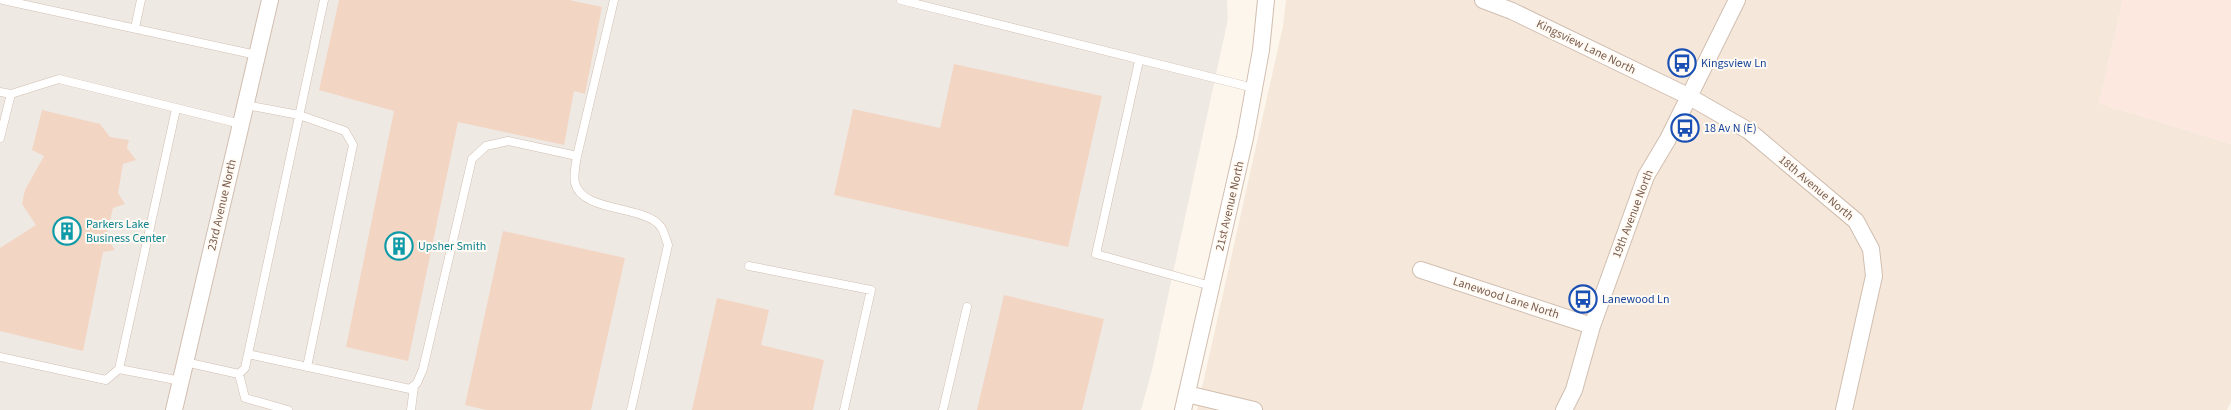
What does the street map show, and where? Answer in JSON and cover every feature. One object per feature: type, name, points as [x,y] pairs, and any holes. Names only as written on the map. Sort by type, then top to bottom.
[{"type":"street","name":"23rd Avenue North","points":[[174,410],[270,0]]},
{"type":"street","name":"21st Avenue North","points":[[1185,402],[1262,50],[1266,0]]},
{"type":"street","name":"Kingsview Lane North","points":[[1483,0],[1512,11],[1688,96]]},
{"type":"street","name":"19th Avenue North","points":[[1564,410],[1574,390],[1592,326],[1646,176],[1668,139],[1737,0]]},
{"type":"street","name":"18th Avenue North","points":[[1688,96],[1749,132],[1849,214],[1856,221],[1872,249],[1874,276],[1844,410]]},
{"type":"street","name":"Lanewood Lane North","points":[[1421,270],[1592,326]]},
{"type":"street","points":[[1185,402],[1254,410]]},
{"type":"lane","points":[[3,0],[258,55]]},
{"type":"lane","points":[[135,28],[141,0]]},
{"type":"lane","points":[[239,374],[246,368],[324,0]]},
{"type":"lane","points":[[614,0],[577,156],[574,182],[578,192],[589,200],[650,219],[661,226],[668,245],[631,410]]},
{"type":"lane","points":[[901,0],[1139,61],[1254,88]]},
{"type":"lane","points":[[1139,61],[1096,254],[1211,286]]},
{"type":"lane","points":[[0,92],[11,94],[59,79],[241,124]]},
{"type":"lane","points":[[0,138],[11,94]]},
{"type":"lane","points":[[246,105],[299,115],[345,131],[352,145],[307,367]]},
{"type":"lane","points":[[0,357],[106,380],[119,368],[176,109]]},
{"type":"lane","points":[[411,410],[414,386],[424,369],[472,159],[486,146],[508,141],[577,156]]},
{"type":"lane","points":[[749,266],[871,290],[844,410]]},
{"type":"lane","points":[[943,410],[967,307]]},
{"type":"lane","points":[[248,354],[410,389],[414,386]]},
{"type":"lane","points":[[186,362],[239,374]]},
{"type":"lane","points":[[119,368],[181,381]]},
{"type":"lane","points":[[239,374],[245,398],[288,410]]},
{"type":"shaded area","points":[[0,0],[1227,0],[1228,19],[1152,370],[1141,410],[0,410]]},
{"type":"shaded area","points":[[1286,0],[2123,0],[2099,103],[2231,144],[2231,401],[2227,410],[1197,410],[1283,26]]},
{"type":"shaded area","points":[[2123,0],[2231,0],[2231,144],[2099,103]]},
{"type":"building","name":"Upsher Smith","points":[[339,0],[569,0],[602,7],[585,94],[574,91],[564,145],[458,122],[408,361],[346,347],[394,111],[319,90]]},
{"type":"building","points":[[954,64],[1102,96],[1068,247],[834,195],[853,109],[940,128]]},
{"type":"building","name":"Parkers Lake Business Center","points":[[42,110],[100,124],[110,137],[129,140],[127,148],[136,160],[123,164],[118,193],[125,204],[113,208],[106,237],[115,250],[103,252],[83,351],[0,331],[0,248],[36,225],[22,204],[25,190],[44,156],[32,150]]},
{"type":"building","points":[[503,231],[625,258],[591,410],[486,410],[465,405]]},
{"type":"building","points":[[1004,295],[1104,319],[1082,410],[977,410]]},
{"type":"building","points":[[717,298],[769,310],[761,345],[824,360],[813,410],[692,410]]},
{"type":"place","name":"Kingsview Ln","points":[[1682,63]]},
{"type":"place","name":"18 Av N (E)","points":[[1685,128]]},
{"type":"place","name":"Parkers Lake Business Center","points":[[67,231]]},
{"type":"place","name":"Upsher Smith","points":[[399,246]]},
{"type":"place","name":"Lanewood Ln","points":[[1583,299]]}]
